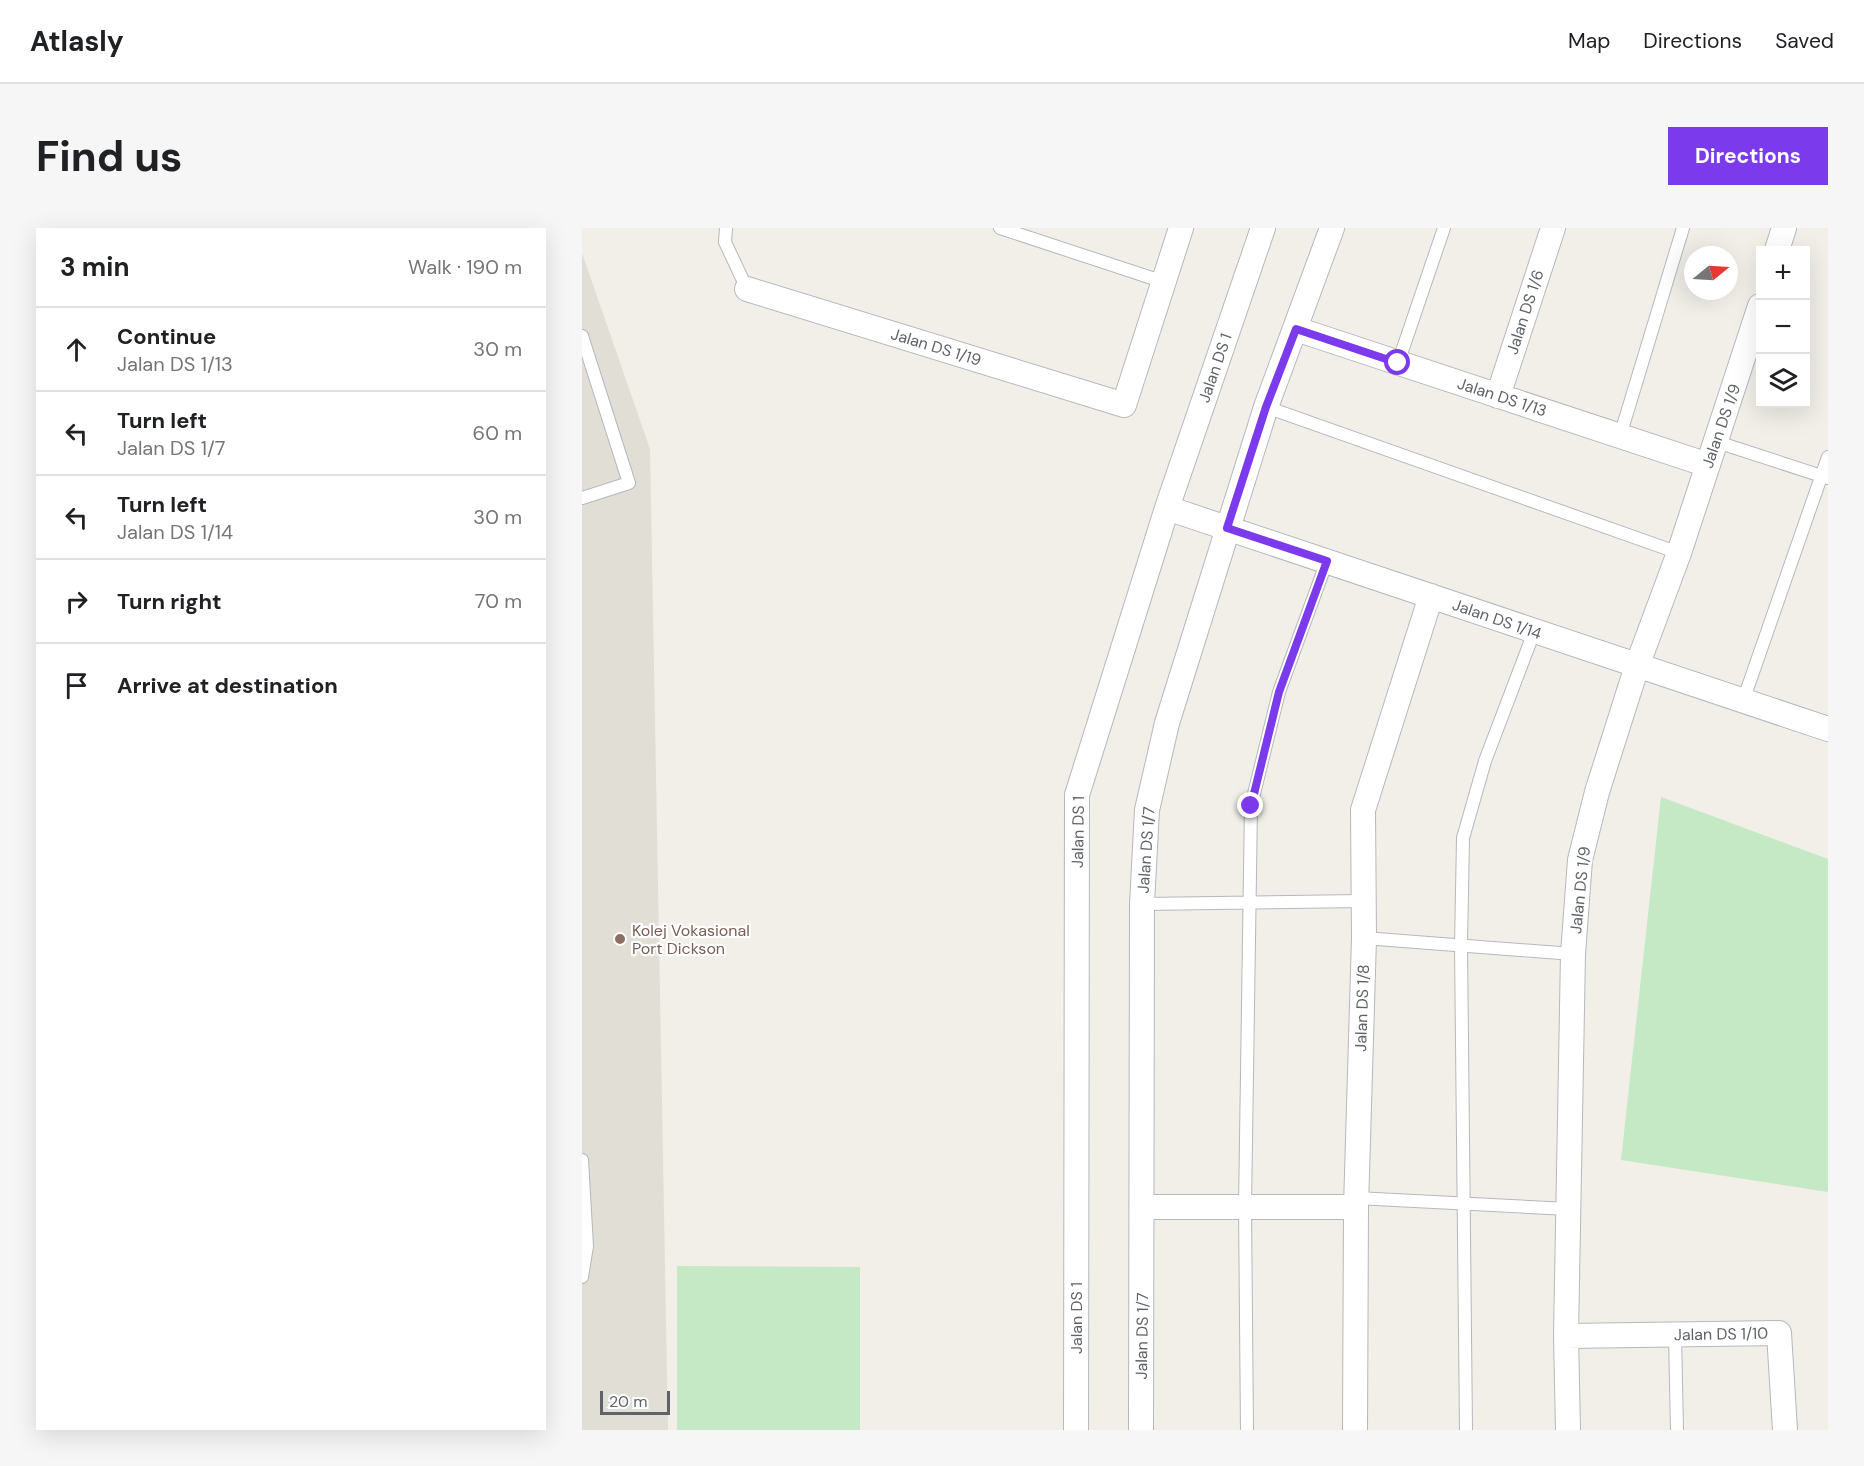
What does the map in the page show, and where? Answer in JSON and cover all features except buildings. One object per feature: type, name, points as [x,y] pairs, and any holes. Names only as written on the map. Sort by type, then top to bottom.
[{"type":"street","points":[[1164,282],[1181,228]]},
{"type":"street","name":"Jalan DS 1","points":[[1076,1430],[1077,795],[1167,508],[1263,228]]},
{"type":"street","name":"Jalan DS 1/7","points":[[1141,1430],[1143,904],[1147,810],[1162,745],[1227,528],[1266,407],[1332,228]]},
{"type":"street","name":"Jalan DS 1/6","points":[[1498,396],[1553,228]]},
{"type":"street","points":[[1778,246],[1784,228]]},
{"type":"street","name":"Jalan DS 1/19","points":[[747,289],[1124,405],[1164,282]]},
{"type":"street","name":"Jalan DS 1/9","points":[[1568,1430],[1566,1336],[1573,954],[1580,860],[1597,792],[1637,666],[1679,553],[1756,321]]},
{"type":"street","name":"Jalan DS 1/13","points":[[1296,329],[1708,465]]},
{"type":"street","name":"Jalan DS 1/14","points":[[1167,508],[1828,729]]},
{"type":"street","name":"Jalan DS 1/8","points":[[1355,1430],[1356,1202],[1364,938],[1363,810],[1431,596]]},
{"type":"street","points":[[1143,1207],[1245,1207],[1356,1202]]},
{"type":"street","name":"Jalan DS 1/10","points":[[1566,1336],[1779,1333],[1785,1430]]},
{"type":"lane","points":[[726,228],[725,242],[747,289]]},
{"type":"lane","points":[[1000,228],[1164,282]]},
{"type":"lane","points":[[1398,363],[1444,228]]},
{"type":"lane","points":[[1620,436],[1683,228]]},
{"type":"lane","points":[[582,336],[629,483],[582,498]]},
{"type":"lane","points":[[1266,407],[1679,553]]},
{"type":"lane","points":[[1717,442],[1825,477]]},
{"type":"lane","points":[[1743,701],[1825,477],[1828,457]]},
{"type":"lane","points":[[1247,1430],[1245,1207],[1251,806],[1279,692],[1327,561]]},
{"type":"lane","points":[[1466,1430],[1461,945],[1463,838],[1485,762],[1534,632]]},
{"type":"lane","points":[[1143,904],[1362,901]]},
{"type":"lane","points":[[1364,938],[1573,954]]},
{"type":"lane","points":[[582,1160],[587,1246],[582,1277]]},
{"type":"lane","points":[[1356,1202],[1568,1209]]},
{"type":"lane","points":[[1675,1335],[1677,1430]]},
{"type":"shaded area","name":"Kolej Vokasional Port Dickson","points":[[582,253],[650,449],[668,1430],[582,1430]]},
{"type":"green space","points":[[1661,797],[1828,859],[1828,1192],[1621,1160]]},
{"type":"green space","points":[[677,1266],[860,1267],[860,1430],[677,1430]]},
{"type":"place","name":"Kolej Vokasional Port Dickson","points":[[620,939]]},
{"type":"route","points":[[1251,806],[1279,692],[1327,561],[1227,528],[1266,407],[1296,329],[1398,363]]}]
